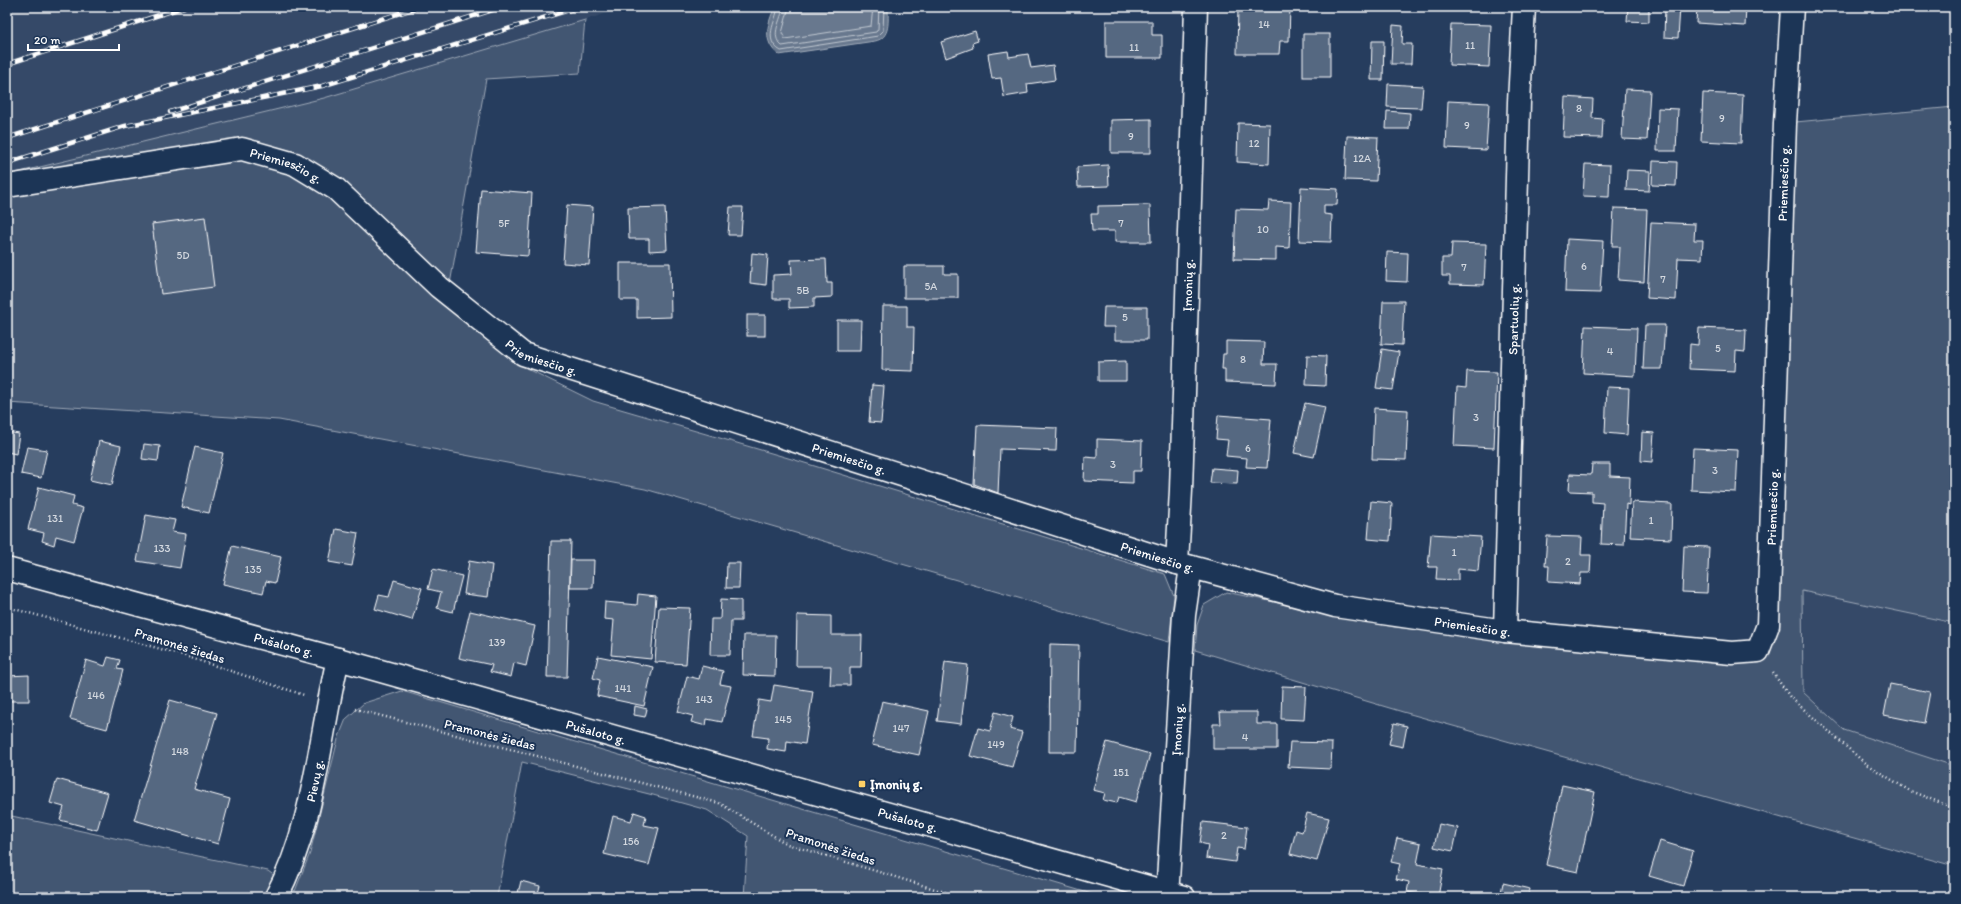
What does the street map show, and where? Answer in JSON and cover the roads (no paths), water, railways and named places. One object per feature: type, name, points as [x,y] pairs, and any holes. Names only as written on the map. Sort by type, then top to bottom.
[{"type":"street","name":"Įmonių g.","points":[[1173,896],[1184,615],[1181,490],[1196,7]]},
{"type":"street","name":"Spartuolių g.","points":[[1505,631],[1519,102],[1524,7]]},
{"type":"street","name":"Priemiesčio g.","points":[[7,186],[242,149],[296,164],[336,189],[438,287],[523,354],[1184,565],[1334,606],[1505,631],[1732,653],[1758,651],[1768,625],[1785,123],[1792,7]]},
{"type":"street","name":"Pušaloto g.","points":[[7,569],[338,659],[1173,896]]},
{"type":"street","name":"Pievų g.","points":[[276,897],[292,862],[306,820],[328,702],[338,659]]},
{"type":"water","points":[[775,7],[888,7],[888,28],[884,36],[875,41],[779,55],[774,50],[768,39],[768,26]]},
{"type":"railway","points":[[7,64],[184,7]]},
{"type":"railway","points":[[7,138],[419,7]]},
{"type":"railway","points":[[170,112],[502,7]]},
{"type":"railway","points":[[7,163],[125,126],[322,86],[579,7]]},
{"type":"place","name":"Įmonių g.","points":[[862,784]]}]
